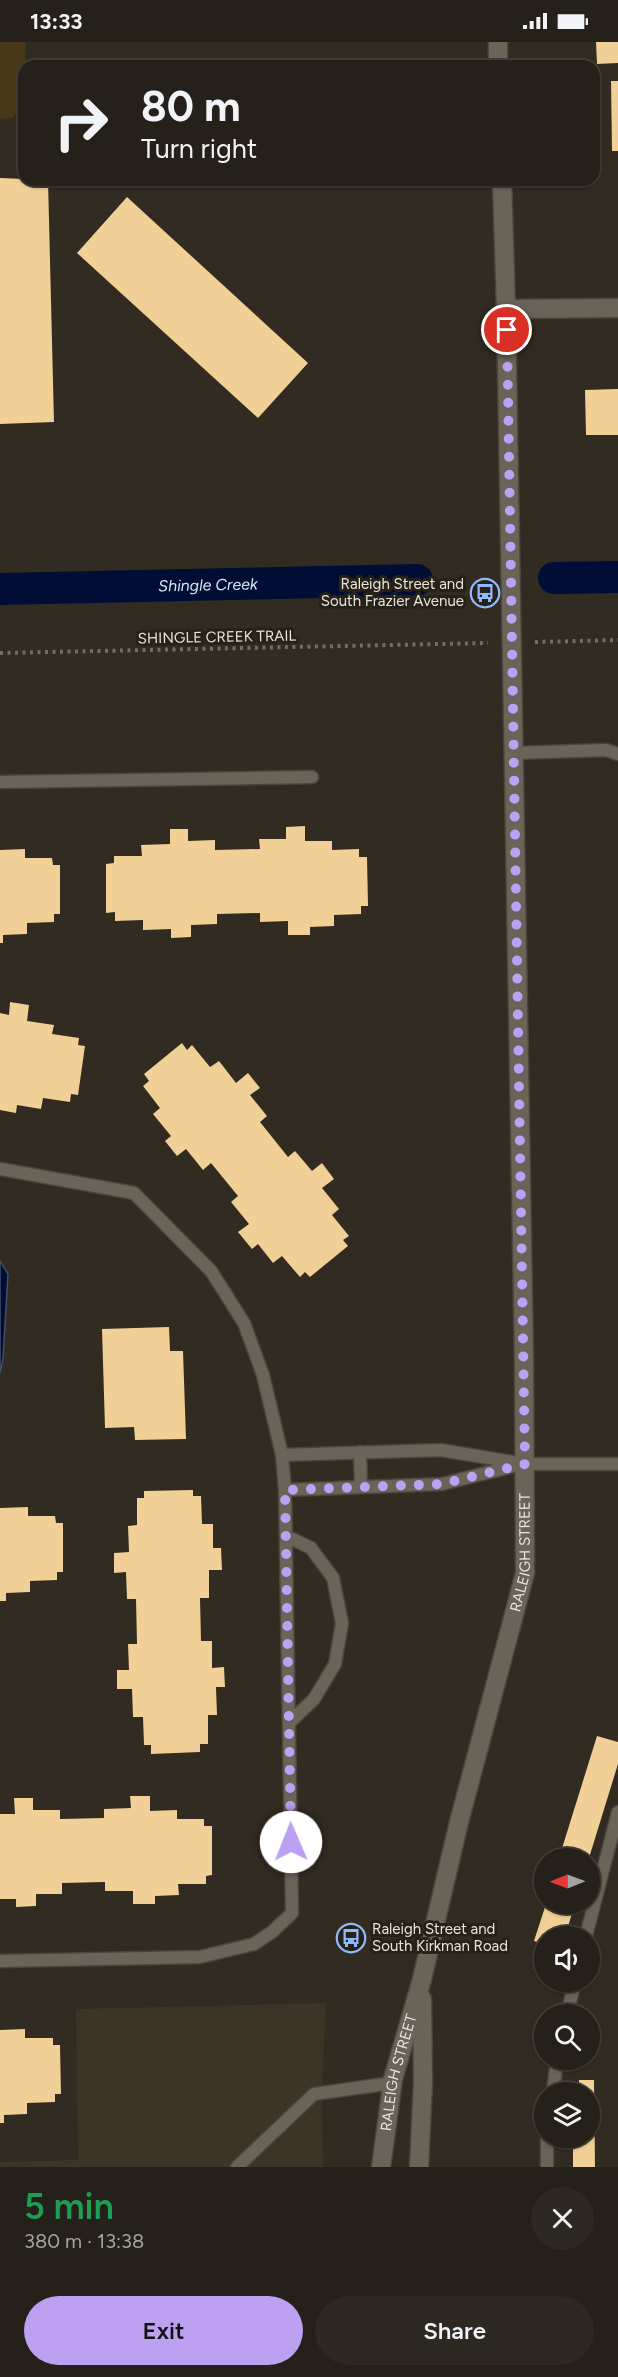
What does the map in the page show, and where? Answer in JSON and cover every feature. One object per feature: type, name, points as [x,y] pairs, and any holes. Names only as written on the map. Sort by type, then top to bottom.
[{"type":"street","points":[[498,42],[498,60]]},
{"type":"street","name":"RALEIGH STREET","points":[[381,2167],[392,2083],[422,1979],[459,1822],[525,1573],[514,753],[502,186]]},
{"type":"street","points":[[506,309],[618,308]]},
{"type":"street","name":"RALEIGH STREET","points":[[419,2167],[423,2082],[422,1979]]},
{"type":"lane","points":[[514,753],[606,750],[618,754]]},
{"type":"lane","points":[[0,782],[312,777]]},
{"type":"lane","points":[[0,1169],[134,1193],[211,1271],[244,1323],[263,1375],[282,1455],[285,1490],[292,1913],[272,1932],[254,1944],[200,1957],[0,1961]]},
{"type":"lane","points":[[282,1455],[441,1450],[525,1464],[618,1464]]},
{"type":"lane","points":[[360,1452],[361,1487]]},
{"type":"lane","points":[[285,1490],[442,1484],[525,1464]]},
{"type":"lane","points":[[286,1536],[311,1548],[333,1578],[342,1623],[335,1664],[314,1700],[289,1723]]},
{"type":"lane","points":[[589,1926],[618,1812]]},
{"type":"lane","points":[[237,2167],[314,2094],[392,2083]]},
{"type":"lane","points":[[547,2148],[547,2167]]},
{"type":"path","name":"SHINGLE CREEK TRAIL","points":[[0,653],[435,644]]},
{"type":"shaded area","points":[[0,42],[26,42],[25,60],[18,60],[18,112],[12,118],[0,119]]},
{"type":"shaded area","points":[[326,2003],[322,2088],[323,2167],[0,2167],[0,2162],[78,2160],[76,2009]]},
{"type":"water","points":[[0,1261],[8,1274],[3,1359],[0,1373]]},
{"type":"building","points":[[596,42],[618,42],[618,63],[600,64],[600,60],[597,60]]},
{"type":"building","points":[[611,81],[618,81],[618,151],[612,151]]},
{"type":"building","points":[[0,178],[18,179],[18,186],[48,186],[54,422],[0,424]]},
{"type":"building","points":[[127,197],[308,363],[258,418],[77,253]]},
{"type":"building","points":[[618,389],[618,435],[586,435],[585,390]]},
{"type":"building","points":[[305,826],[305,841],[332,841],[332,850],[359,849],[359,857],[367,857],[368,906],[361,906],[361,914],[334,915],[334,926],[310,927],[310,935],[288,935],[288,921],[260,922],[260,913],[217,914],[217,924],[191,925],[191,937],[171,938],[171,929],[143,930],[143,920],[115,921],[115,912],[106,913],[106,864],[114,863],[114,856],[142,856],[141,845],[170,844],[170,829],[188,829],[188,841],[215,840],[215,850],[260,849],[259,839],[286,839],[286,827]]},
{"type":"building","points":[[25,849],[25,858],[52,858],[53,865],[60,865],[60,914],[54,914],[54,922],[27,923],[27,934],[3,935],[3,943],[0,943],[0,850]]},
{"type":"building","points":[[10,1002],[29,1005],[27,1021],[54,1025],[52,1034],[79,1038],[78,1045],[85,1046],[78,1095],[71,1094],[70,1102],[43,1098],[41,1109],[17,1105],[16,1113],[0,1110],[0,1013],[9,1015]]},
{"type":"building","points":[[182,1043],[187,1050],[192,1045],[210,1067],[219,1061],[236,1083],[248,1073],[260,1088],[250,1095],[267,1116],[260,1122],[288,1157],[295,1151],[312,1171],[322,1163],[334,1179],[322,1188],[339,1209],[332,1215],[349,1236],[343,1240],[348,1246],[310,1277],[305,1272],[300,1277],[282,1256],[273,1263],[258,1244],[252,1249],[238,1232],[249,1224],[231,1202],[238,1196],[211,1163],[203,1170],[186,1149],[177,1156],[165,1141],[171,1136],[153,1114],[160,1108],[143,1086],[149,1081],[144,1074]]},
{"type":"building","points":[[169,1327],[170,1351],[183,1351],[186,1439],[135,1440],[134,1427],[105,1428],[102,1329]]},
{"type":"building","points":[[193,1490],[193,1496],[201,1496],[202,1524],[213,1524],[213,1548],[221,1548],[222,1570],[209,1570],[209,1598],[200,1598],[201,1641],[212,1641],[212,1668],[224,1667],[225,1687],[216,1687],[217,1715],[208,1715],[208,1744],[200,1744],[200,1752],[151,1754],[151,1745],[144,1745],[143,1717],[133,1717],[132,1689],[117,1689],[117,1670],[129,1670],[128,1644],[137,1644],[136,1599],[127,1599],[126,1572],[114,1573],[114,1553],[129,1552],[128,1526],[137,1525],[137,1498],[144,1498],[144,1491]]},
{"type":"building","points":[[28,1507],[28,1516],[55,1516],[56,1523],[63,1523],[63,1572],[57,1572],[57,1580],[30,1581],[30,1592],[6,1593],[6,1601],[0,1601],[0,1508]]},
{"type":"building","points":[[597,1736],[618,1742],[618,1764],[592,1848],[562,1848]]},
{"type":"building","points":[[130,1796],[150,1796],[150,1811],[177,1810],[177,1819],[204,1819],[204,1826],[212,1826],[212,1875],[206,1876],[206,1884],[178,1884],[179,1895],[155,1896],[155,1904],[133,1904],[133,1891],[105,1891],[105,1882],[62,1883],[62,1894],[36,1894],[36,1906],[16,1907],[16,1899],[0,1899],[0,1814],[15,1814],[14,1798],[33,1798],[33,1810],[60,1810],[60,1819],[104,1818],[104,1809],[131,1808]]},
{"type":"building","points":[[543,1914],[572,1914],[568,1926],[539,1926]]},
{"type":"building","points":[[25,2029],[25,2038],[53,2038],[53,2045],[60,2045],[61,2094],[55,2094],[55,2102],[27,2103],[27,2114],[4,2115],[4,2123],[0,2123],[0,2030]]},
{"type":"building","points":[[579,2080],[594,2080],[594,2082],[579,2082]]},
{"type":"building","points":[[573,2148],[595,2148],[595,2167],[573,2167]]},
{"type":"waterway","name":"Shingle Creek","points":[[554,578],[618,577]]},
{"type":"waterway","name":"Shingle Creek","points":[[0,589],[417,580]]},
{"type":"place","name":"Raleigh Street and South Frazier Avenue","points":[[485,593]]},
{"type":"place","name":"Raleigh Street and South Kirkman Road","points":[[351,1938]]},
{"type":"route","points":[[291,1842],[285,1490],[442,1484],[525,1464],[507,330]]}]
